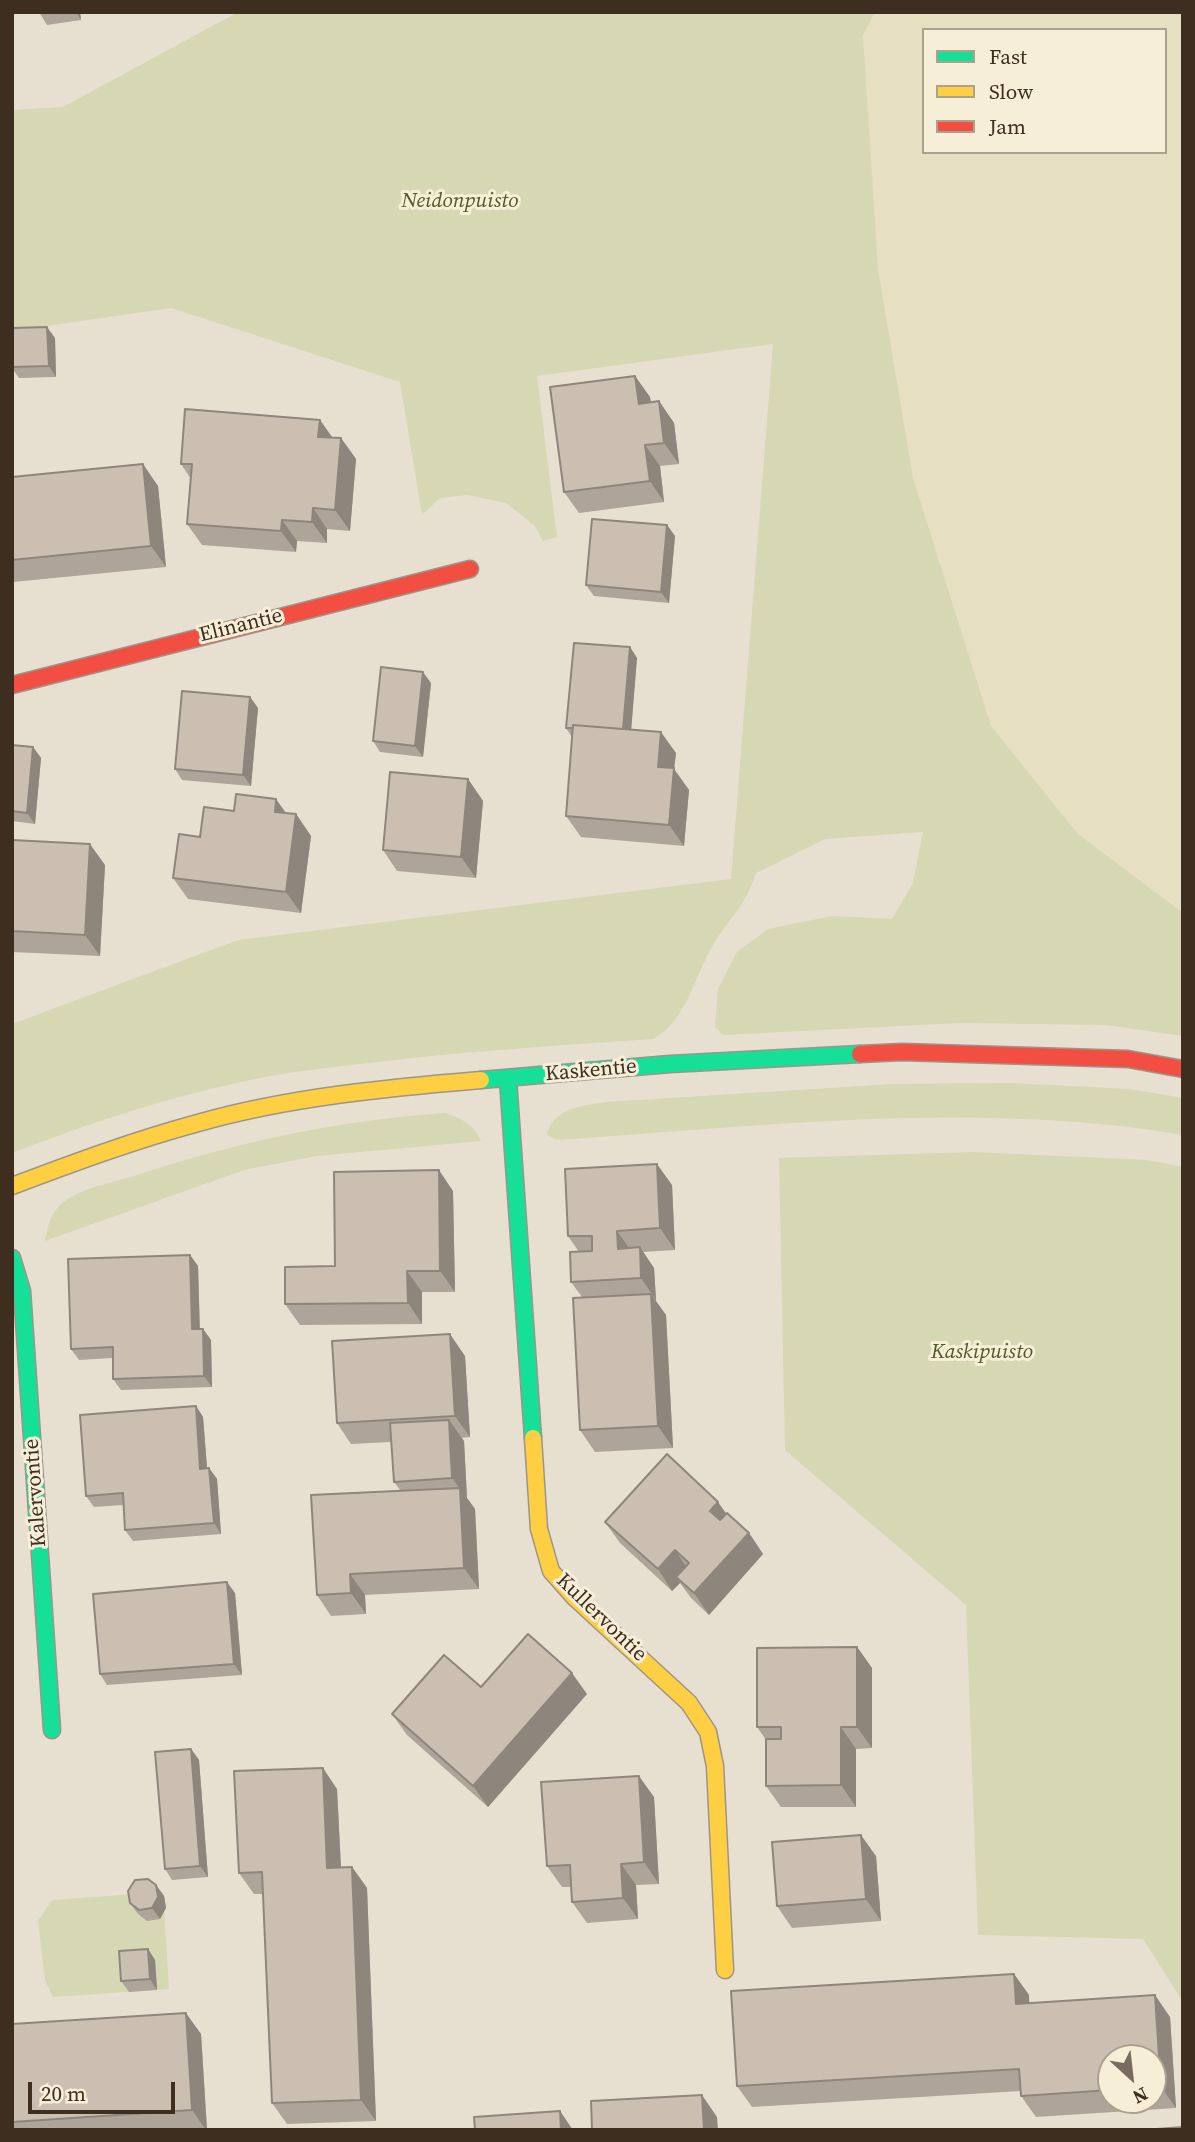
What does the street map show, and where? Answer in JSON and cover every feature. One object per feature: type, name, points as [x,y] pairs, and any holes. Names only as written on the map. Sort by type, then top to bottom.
[{"type":"street","name":"Elinantie","points":[[12,685],[470,569]]},
{"type":"street","name":"Kaskentie","points":[[12,1186],[103,1152],[200,1122],[294,1102],[418,1085],[670,1064],[902,1052],[1128,1059],[1183,1069]]},
{"type":"street","name":"Kullervontie","points":[[508,1079],[539,1529],[551,1571],[574,1597],[689,1703],[708,1732],[715,1766],[725,1970]]},
{"type":"street","name":"Kalervontie","points":[[12,1258],[22,1291],[52,1730]]},
{"type":"shaded area","points":[[875,12],[1183,12],[1183,913],[1078,834],[991,726],[913,478],[878,269],[863,34]]},
{"type":"green space","name":"Neidonpuisto","points":[[238,12],[875,12],[863,35],[878,269],[913,478],[991,726],[1078,834],[1183,913],[1183,1036],[1106,1025],[960,1023],[723,1035],[715,1027],[718,989],[737,952],[768,929],[832,916],[892,919],[913,883],[923,832],[825,839],[756,873],[743,902],[709,953],[680,1012],[670,1026],[654,1039],[447,1055],[275,1075],[154,1104],[12,1153],[12,1024],[238,940],[731,879],[773,344],[537,376],[557,537],[543,541],[535,526],[506,503],[467,495],[440,498],[422,515],[400,382],[171,308],[12,331],[12,110],[63,107]]},
{"type":"green space","points":[[1010,1083],[1130,1089],[1183,1098],[1183,1135],[1028,1119],[949,1118],[792,1123],[557,1140],[547,1135],[550,1126],[562,1113],[607,1102],[893,1084]]},
{"type":"green space","points":[[445,1113],[467,1123],[481,1141],[317,1156],[244,1170],[45,1241],[50,1221],[60,1205],[78,1193],[94,1187],[212,1152],[289,1134],[367,1121]]},
{"type":"green space","name":"Kaskipuisto","points":[[973,1152],[1147,1160],[1183,1167],[1183,2002],[1143,1939],[978,1935],[966,1605],[785,1450],[779,1158]]},
{"type":"green space","points":[[163,1892],[169,1989],[53,1997],[45,1980],[38,1921],[52,1900]]},
{"type":"building","points":[[47,327],[49,366],[12,367],[12,328]]},
{"type":"building","points":[[635,376],[639,404],[659,401],[664,443],[645,445],[650,481],[564,492],[550,387]]},
{"type":"building","points":[[185,409],[320,420],[318,437],[341,438],[335,510],[313,508],[312,522],[282,520],[281,531],[187,524],[192,464],[181,464]]},
{"type":"building","points":[[143,464],[151,546],[12,560],[12,477]]},
{"type":"building","points":[[592,519],[667,525],[661,592],[586,585]]},
{"type":"building","points":[[574,643],[630,647],[623,729],[573,725],[573,728],[566,728]]},
{"type":"building","points":[[381,667],[423,672],[415,746],[373,741]]},
{"type":"building","points":[[182,691],[250,697],[243,775],[175,769]]},
{"type":"building","points":[[573,725],[661,732],[658,767],[674,768],[669,825],[566,816]]},
{"type":"building","points":[[12,745],[33,747],[27,813],[12,811]]},
{"type":"building","points":[[390,772],[468,779],[461,857],[383,850]]},
{"type":"building","points":[[236,794],[276,799],[275,812],[296,814],[286,892],[173,878],[179,834],[200,837],[204,807],[234,811]]},
{"type":"building","points":[[12,840],[90,844],[85,935],[12,931]]},
{"type":"building","points":[[657,1164],[660,1228],[617,1231],[618,1249],[640,1247],[641,1278],[571,1282],[570,1252],[592,1251],[592,1236],[568,1236],[565,1169]]},
{"type":"building","points":[[439,1170],[440,1271],[407,1271],[408,1303],[285,1304],[285,1267],[335,1266],[334,1172]]},
{"type":"building","points":[[190,1255],[192,1329],[203,1329],[204,1376],[113,1379],[113,1347],[71,1349],[68,1259]]},
{"type":"building","points":[[651,1294],[658,1426],[580,1430],[573,1298]]},
{"type":"building","points":[[450,1334],[455,1416],[337,1423],[332,1341]]},
{"type":"building","points":[[196,1406],[200,1469],[209,1468],[214,1523],[125,1530],[123,1493],[86,1496],[80,1415]]},
{"type":"building","points":[[449,1420],[452,1478],[394,1482],[390,1423]]},
{"type":"building","points":[[667,1454],[718,1502],[710,1511],[720,1520],[727,1513],[749,1533],[694,1593],[676,1577],[689,1563],[675,1550],[658,1569],[605,1522]]},
{"type":"building","points":[[460,1488],[464,1568],[350,1574],[351,1593],[317,1595],[311,1495]]},
{"type":"building","points":[[227,1582],[234,1664],[100,1674],[93,1594]]},
{"type":"building","points":[[528,1634],[572,1673],[473,1786],[392,1714],[444,1655],[481,1687]]},
{"type":"building","points":[[857,1647],[857,1727],[841,1727],[841,1785],[766,1786],[766,1739],[781,1739],[781,1727],[757,1727],[757,1648]]},
{"type":"building","points":[[191,1749],[200,1866],[165,1869],[155,1752]]},
{"type":"building","points":[[323,1768],[327,1868],[352,1867],[361,2100],[272,2103],[262,1872],[239,1873],[234,1771]]},
{"type":"building","points":[[639,1776],[644,1862],[621,1864],[623,1898],[572,1902],[570,1865],[547,1866],[541,1782]]},
{"type":"building","points":[[861,1835],[866,1899],[777,1906],[772,1842]]},
{"type":"building","points":[[148,1879],[156,1885],[158,1897],[152,1908],[139,1910],[130,1903],[128,1891],[135,1880]]},
{"type":"building","points":[[148,1949],[150,1979],[121,1981],[119,1951]]},
{"type":"building","points":[[1014,1974],[1016,2004],[1155,1995],[1158,2044],[1097,2044],[1097,2091],[1021,2096],[1019,2069],[737,2086],[731,1991]]},
{"type":"building","points":[[186,2013],[192,2110],[12,2122],[12,2024]]},
{"type":"building","points":[[702,2095],[704,2130],[592,2130],[591,2101]]},
{"type":"building","points":[[560,2111],[561,2130],[475,2130],[474,2117]]},
{"type":"building","points":[[1183,2127],[1183,2130],[1143,2130]]},
{"type":"traffic: fast","points":[[481,1080],[670,1064],[860,1054]]},
{"type":"traffic: fast","points":[[508,1079],[533,1438]]},
{"type":"traffic: fast","points":[[12,1258],[22,1291],[52,1730]]},
{"type":"traffic: slow","points":[[12,1186],[128,1144],[267,1106],[410,1086],[481,1080]]},
{"type":"traffic: slow","points":[[533,1438],[539,1529],[551,1571],[574,1597],[689,1703],[708,1732],[715,1766],[725,1970]]},
{"type":"traffic: jam","points":[[12,685],[470,569]]},
{"type":"traffic: jam","points":[[860,1054],[902,1052],[1128,1059],[1183,1069]]}]
